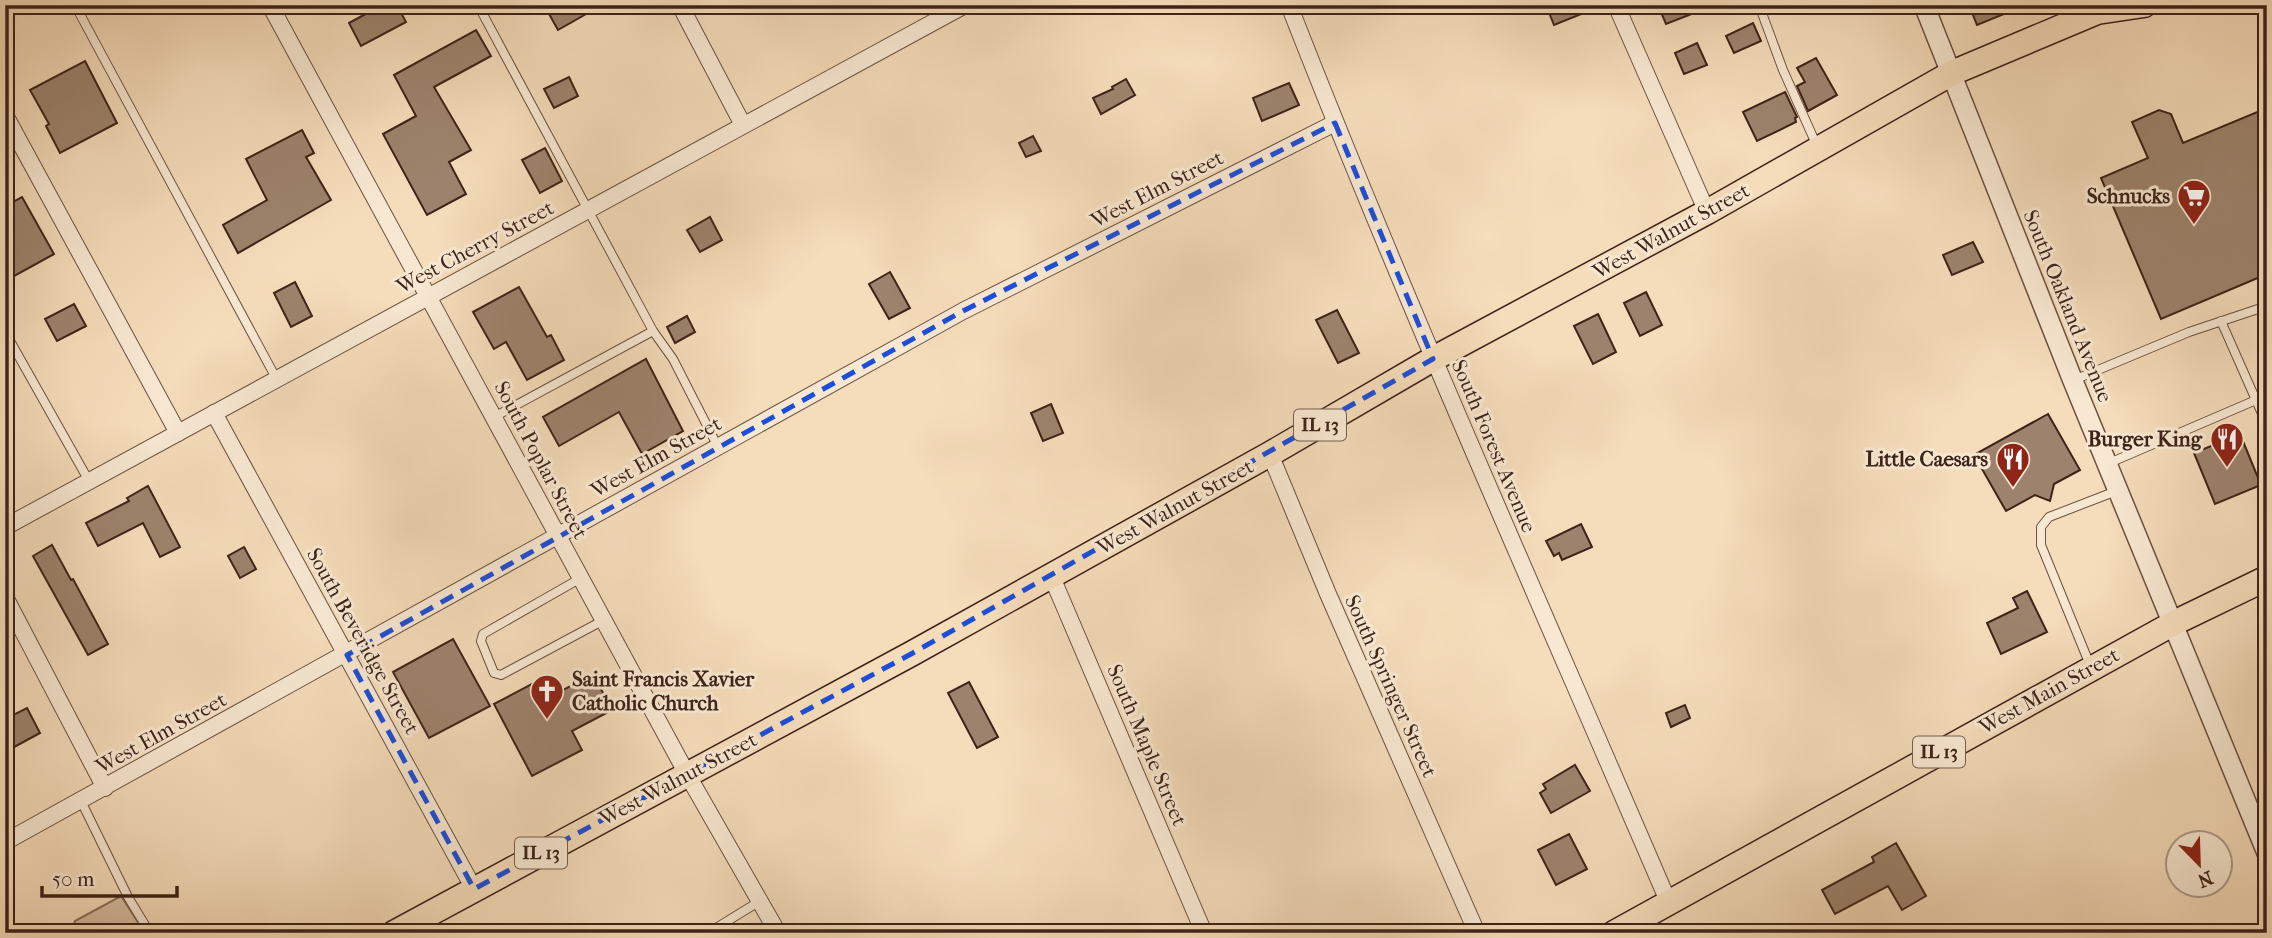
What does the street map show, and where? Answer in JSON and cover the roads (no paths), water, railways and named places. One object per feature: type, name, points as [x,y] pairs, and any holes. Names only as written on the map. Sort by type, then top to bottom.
[{"type":"highway","name":"IL 13","points":[[1952,73],[2097,12],[2144,5]]},
{"type":"highway","name":"West Walnut Street","points":[[394,933],[911,654],[1270,454],[1433,359],[1707,212],[1952,73]]},
{"type":"highway","name":"West Main Street","points":[[1614,933],[2091,668],[2174,623],[2267,578]]},
{"type":"street","name":"South Poplar Street","points":[[270,5],[687,774],[778,933]]},
{"type":"street","points":[[680,5],[743,125]]},
{"type":"street","name":"West Cherry Street","points":[[5,527],[965,5]]},
{"type":"street","name":"South Forest Avenue","points":[[1289,5],[1433,359],[1668,901]]},
{"type":"street","points":[[1616,5],[1707,212]]},
{"type":"street","name":"South Oakland Avenue","points":[[1924,5],[2073,381],[2267,853]]},
{"type":"street","points":[[5,115],[178,433]]},
{"type":"street","name":"West Elm Street","points":[[5,842],[347,655],[963,311],[1335,123]]},
{"type":"street","name":"South Beveridge Street","points":[[214,413],[474,889]]},
{"type":"street","name":"South Springer Street","points":[[1270,454],[1328,594],[1477,933]]},
{"type":"street","name":"South Maple Street","points":[[1051,575],[1204,933]]},
{"type":"street","points":[[5,597],[105,788]]},
{"type":"lane","points":[[75,5],[276,378]]},
{"type":"lane","points":[[478,5],[653,331],[673,359],[718,447]]},
{"type":"lane","points":[[1759,5],[1783,70],[1818,149]]},
{"type":"lane","points":[[2073,381],[2189,332],[2267,306]]},
{"type":"lane","points":[[2221,321],[2267,425]]},
{"type":"lane","points":[[494,417],[653,331]]},
{"type":"lane","points":[[5,332],[89,481]]},
{"type":"lane","points":[[2107,464],[2256,400]]},
{"type":"lane","points":[[2091,668],[2041,545],[2041,527],[2049,517],[2119,490]]},
{"type":"lane","points":[[581,578],[483,634],[481,641],[494,673],[500,675],[604,620]]},
{"type":"lane","points":[[81,801],[128,897],[150,933]]},
{"type":"lane","points":[[708,933],[760,901]]},
{"type":"place","name":"Schnucks","points":[[2194,226]]},
{"type":"place","name":"Burger King","points":[[2227,469]]},
{"type":"place","name":"Little Caesars","points":[[2013,489]]},
{"type":"place","name":"Saint Francis Xavier Catholic Church","points":[[547,721]]}]
